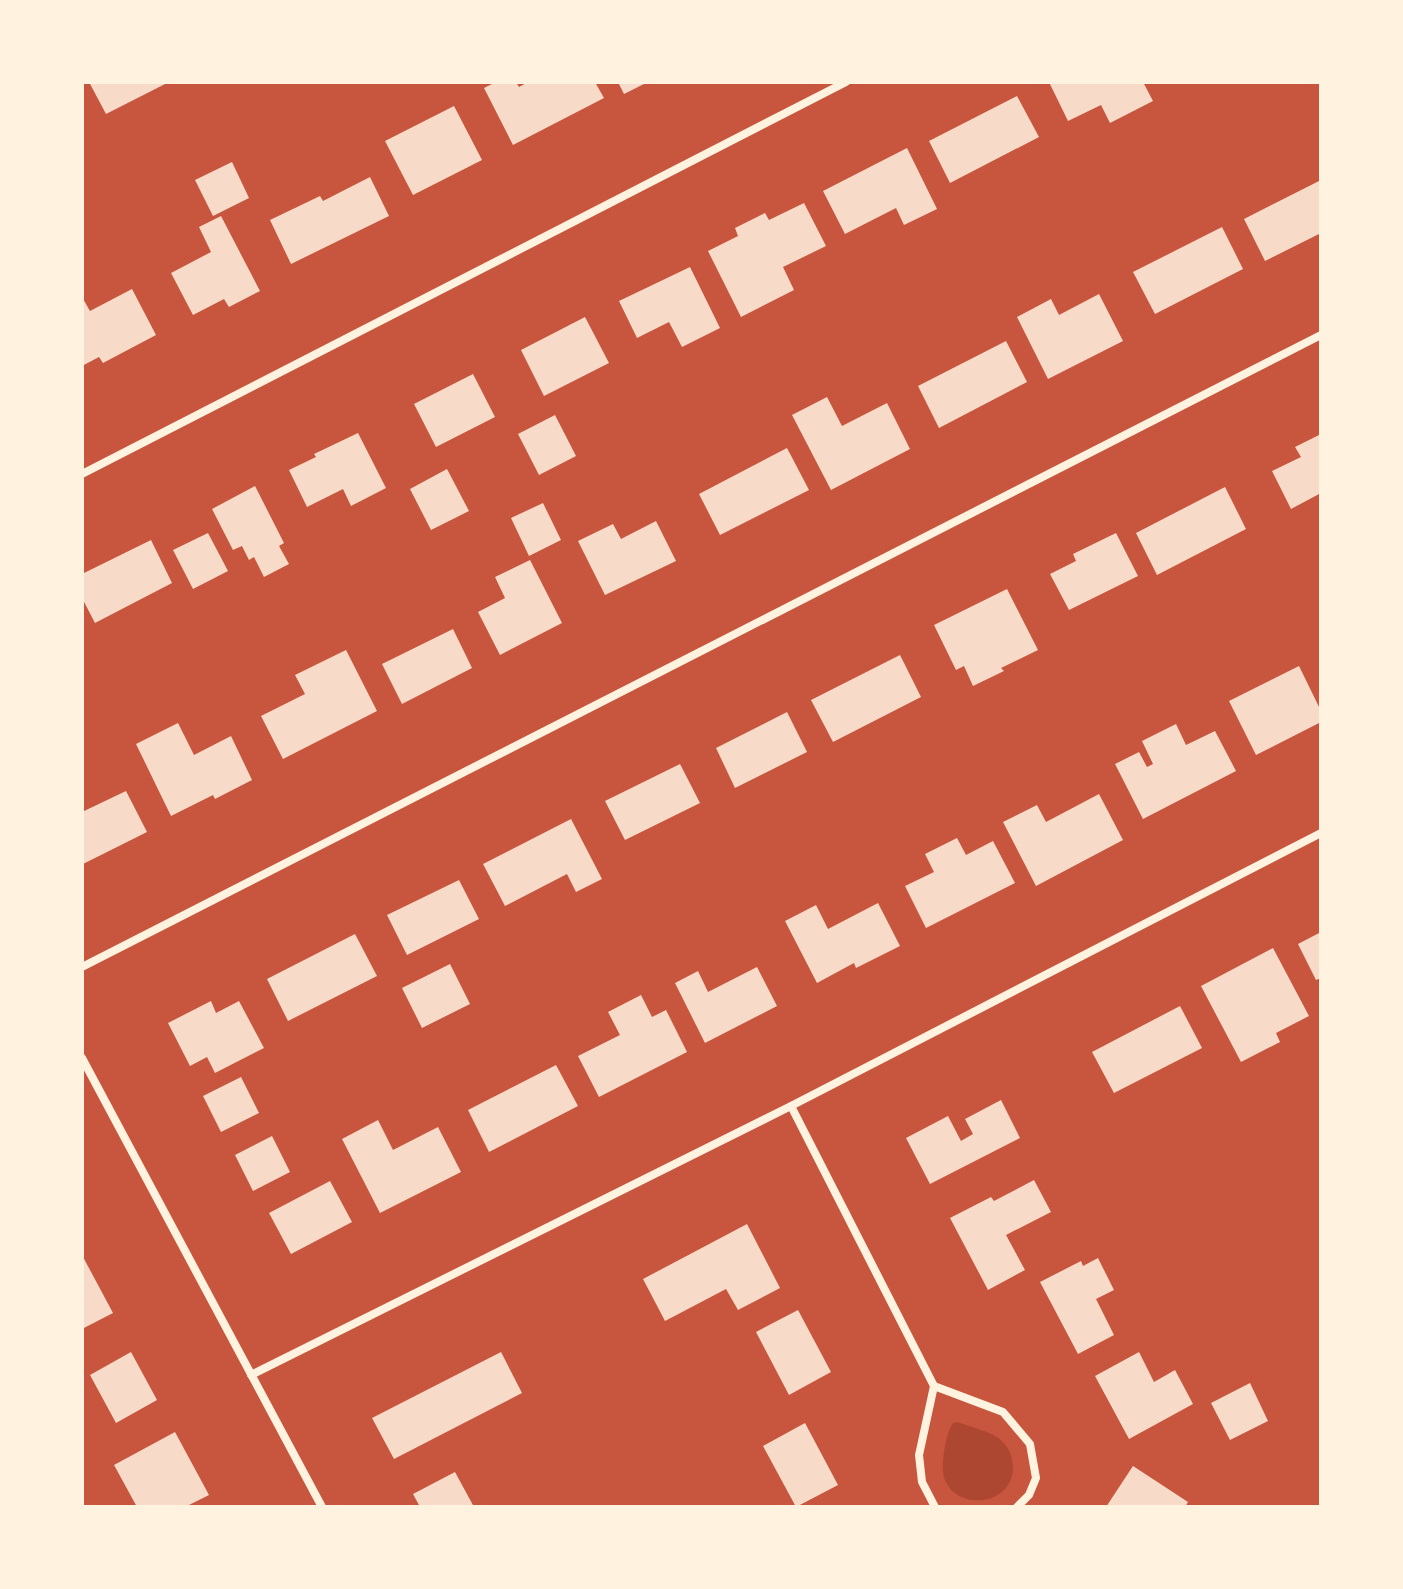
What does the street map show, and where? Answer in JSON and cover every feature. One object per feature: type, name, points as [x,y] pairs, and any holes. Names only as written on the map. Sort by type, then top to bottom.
[{"type":"street","points":[[82,474],[846,82]]},
{"type":"street","points":[[82,967],[1321,335]]},
{"type":"street","points":[[251,1375],[791,1106],[1321,833]]},
{"type":"street","points":[[82,1058],[322,1507]]},
{"type":"street","points":[[791,1106],[934,1386],[919,1455],[922,1482],[935,1507]]},
{"type":"street","points":[[934,1386],[1003,1412],[1030,1444],[1036,1478],[1029,1495],[1017,1507]]},
{"type":"shaded area","points":[[953,1423],[993,1435],[1001,1440],[1011,1455],[1013,1469],[1009,1483],[1000,1493],[988,1499],[963,1497],[952,1490],[945,1479],[943,1464],[946,1443]]},
{"type":"building","points":[[89,82],[169,82],[106,114]]},
{"type":"building","points":[[496,82],[516,82],[519,87],[528,82],[595,82],[604,98],[513,145],[484,88]]},
{"type":"building","points":[[618,82],[648,82],[624,94]]},
{"type":"building","points":[[1049,82],[1143,82],[1153,101],[1110,123],[1101,105],[1068,121]]},
{"type":"building","points":[[1017,96],[1039,137],[950,183],[929,141]]},
{"type":"building","points":[[454,106],[482,160],[413,195],[385,141]]},
{"type":"building","points":[[907,148],[937,209],[904,225],[896,208],[845,234],[823,191]]},
{"type":"building","points":[[232,162],[249,198],[213,216],[195,180]]},
{"type":"building","points":[[370,177],[389,216],[291,264],[270,220],[320,196],[323,201]]},
{"type":"building","points":[[1321,180],[1321,233],[1265,261],[1244,219]]},
{"type":"building","points":[[804,203],[826,246],[783,267],[794,290],[741,317],[708,251],[738,236],[735,228],[765,213],[769,220]]},
{"type":"building","points":[[221,216],[260,291],[229,307],[224,299],[193,315],[171,273],[211,252],[199,227]]},
{"type":"building","points":[[1222,227],[1243,269],[1155,314],[1133,272]]},
{"type":"building","points":[[690,267],[720,328],[682,347],[669,322],[637,338],[619,301]]},
{"type":"building","points":[[132,289],[156,335],[103,363],[99,357],[82,366],[82,297],[90,311]]},
{"type":"building","points":[[1099,294],[1123,341],[1048,379],[1017,317],[1051,299],[1059,315]]},
{"type":"building","points":[[585,317],[609,363],[544,396],[521,350]]},
{"type":"building","points":[[1006,341],[1027,382],[939,428],[918,386]]},
{"type":"building","points":[[473,374],[495,417],[436,447],[414,404]]},
{"type":"building","points":[[827,397],[842,426],[887,403],[910,449],[831,490],[792,415]]},
{"type":"building","points":[[555,415],[576,456],[539,475],[518,434]]},
{"type":"building","points":[[358,433],[386,488],[351,506],[343,489],[307,507],[289,470]]},
{"type":"building","points":[[1321,434],[1321,493],[1291,509],[1272,471],[1301,457],[1295,447]]},
{"type":"building","points":[[787,448],[809,490],[720,535],[699,494]]},
{"type":"building","points":[[447,469],[469,511],[431,530],[410,489]]},
{"type":"building","points":[[255,486],[284,543],[279,546],[289,564],[264,577],[254,557],[249,560],[242,546],[233,550],[212,509]]},
{"type":"building","points":[[1225,487],[1246,529],[1157,575],[1136,533]]},
{"type":"building","points":[[543,503],[561,540],[529,556],[511,518]]},
{"type":"building","points":[[656,521],[676,561],[605,595],[578,541],[613,524],[621,539]]},
{"type":"building","points":[[208,533],[228,571],[193,589],[173,550]]},
{"type":"building","points":[[1116,533],[1138,576],[1069,610],[1050,574],[1076,561],[1073,554]]},
{"type":"building","points":[[151,540],[172,583],[95,623],[82,598],[82,574]]},
{"type":"building","points":[[530,560],[562,623],[500,655],[478,612],[505,598],[495,577]]},
{"type":"building","points":[[1007,589],[1038,650],[973,686],[964,666],[956,670],[934,625]]},
{"type":"building","points":[[453,629],[472,668],[402,704],[382,664]]},
{"type":"building","points":[[346,650],[377,711],[283,759],[261,716],[305,694],[295,675]]},
{"type":"building","points":[[900,655],[921,697],[833,742],[811,700]]},
{"type":"building","points":[[1299,666],[1321,711],[1321,722],[1256,755],[1229,701]]},
{"type":"building","points":[[787,712],[807,752],[735,788],[716,748]]},
{"type":"building","points":[[178,723],[194,755],[231,736],[252,780],[171,816],[136,744]]},
{"type":"building","points":[[1176,724],[1186,745],[1215,731],[1236,771],[1143,819],[1115,764],[1139,752],[1147,767],[1153,764],[1142,741]]},
{"type":"building","points":[[680,764],[700,803],[625,840],[605,801]]},
{"type":"building","points":[[126,791],[147,832],[83,864],[82,812]]},
{"type":"building","points":[[1099,794],[1123,840],[1036,886],[1003,822],[1037,805],[1046,822]]},
{"type":"building","points":[[571,819],[602,879],[576,892],[567,874],[505,906],[483,864]]},
{"type":"building","points":[[957,838],[966,855],[993,841],[1015,883],[926,928],[905,886],[934,872],[925,854]]},
{"type":"building","points":[[459,880],[479,919],[407,955],[387,915]]},
{"type":"building","points":[[878,903],[900,946],[856,968],[854,963],[817,983],[785,921],[816,905],[828,929]]},
{"type":"building","points":[[1321,932],[1321,978],[1316,980],[1298,944]]},
{"type":"building","points":[[355,934],[377,976],[288,1021],[267,979]]},
{"type":"building","points":[[1273,948],[1309,1016],[1276,1033],[1280,1042],[1241,1062],[1201,986]]},
{"type":"building","points":[[450,964],[470,1004],[422,1028],[402,988]]},
{"type":"building","points":[[757,967],[777,1006],[705,1043],[675,983],[698,971],[708,992]]},
{"type":"building","points":[[641,995],[652,1017],[666,1010],[687,1052],[599,1097],[578,1056],[620,1035],[608,1012]]},
{"type":"building","points":[[211,1001],[216,1013],[239,1001],[264,1048],[215,1073],[207,1057],[190,1066],[168,1023]]},
{"type":"building","points":[[1180,1006],[1202,1048],[1114,1093],[1092,1052]]},
{"type":"building","points":[[556,1065],[578,1106],[489,1152],[468,1110]]},
{"type":"building","points":[[241,1077],[259,1113],[221,1132],[203,1096]]},
{"type":"building","points":[[1001,1100],[1020,1138],[930,1184],[906,1138],[948,1116],[961,1141],[973,1134],[965,1119]]},
{"type":"building","points":[[378,1120],[393,1150],[438,1127],[461,1172],[380,1213],[342,1139]]},
{"type":"building","points":[[272,1136],[290,1172],[253,1191],[235,1155]]},
{"type":"building","points":[[1034,1180],[1051,1212],[1006,1235],[1025,1270],[988,1290],[950,1218],[991,1197],[994,1201]]},
{"type":"building","points":[[330,1181],[352,1222],[291,1254],[269,1213]]},
{"type":"building","points":[[747,1224],[780,1288],[738,1310],[726,1289],[665,1321],[643,1279]]},
{"type":"building","points":[[82,1255],[113,1313],[82,1329]]},
{"type":"building","points":[[1098,1258],[1114,1290],[1096,1299],[1114,1335],[1078,1354],[1040,1282],[1081,1261],[1083,1266]]},
{"type":"building","points":[[798,1310],[831,1372],[789,1395],[756,1332]]},
{"type":"building","points":[[131,1352],[157,1400],[116,1423],[90,1375]]},
{"type":"building","points":[[501,1352],[522,1393],[394,1459],[372,1418]]},
{"type":"building","points":[[1139,1352],[1154,1382],[1175,1370],[1193,1404],[1129,1439],[1095,1376]]},
{"type":"building","points":[[1250,1383],[1268,1421],[1230,1440],[1211,1403]]},
{"type":"building","points":[[805,1423],[838,1485],[796,1507],[763,1446]]},
{"type":"building","points":[[175,1432],[209,1495],[185,1507],[137,1507],[114,1465]]},
{"type":"building","points":[[1133,1466],[1188,1502],[1185,1507],[1106,1507]]},
{"type":"building","points":[[455,1472],[474,1507],[420,1507],[413,1494]]}]
